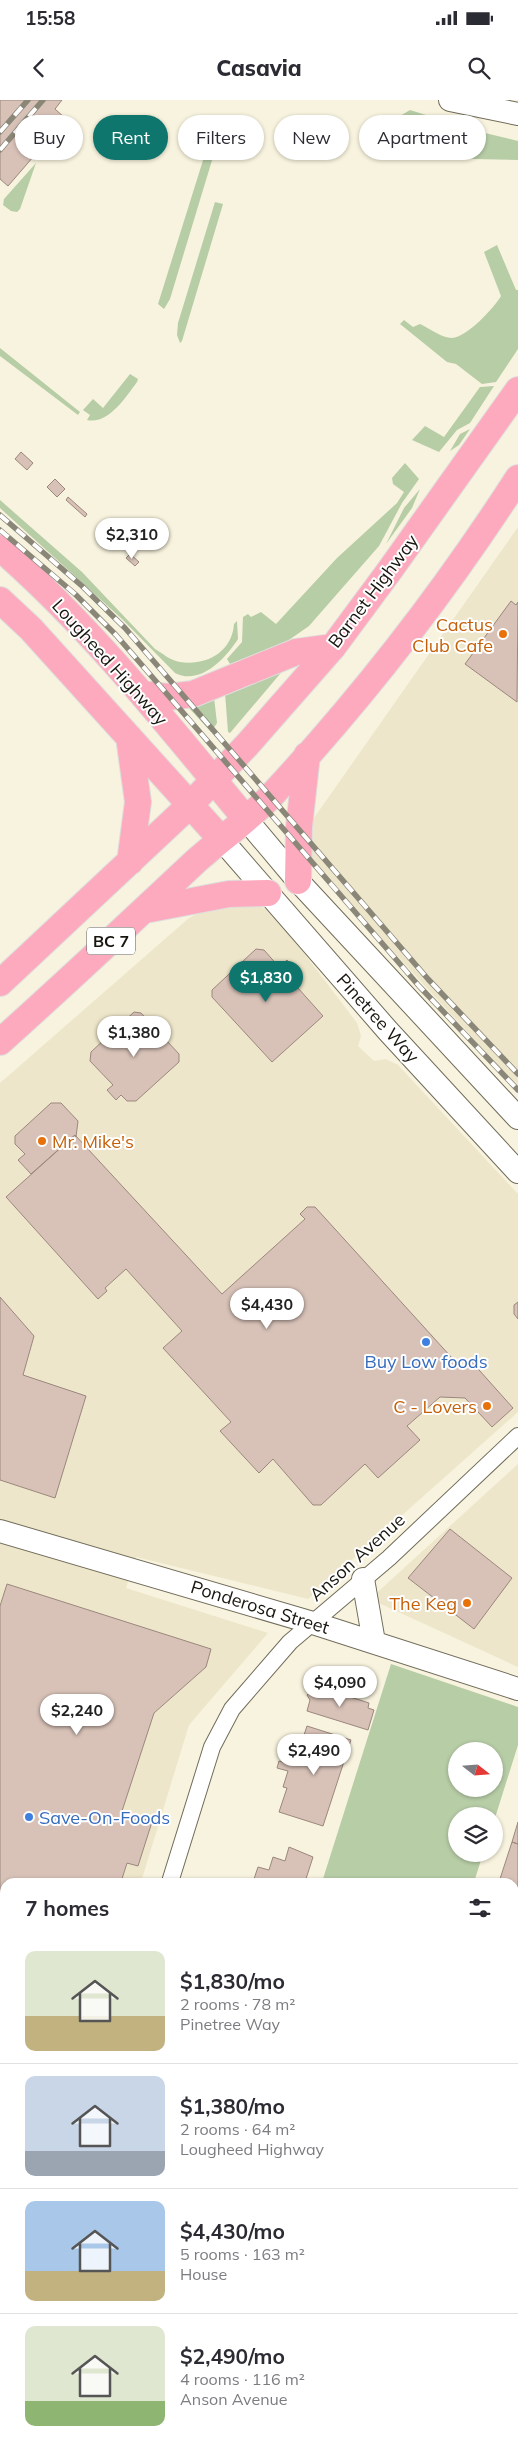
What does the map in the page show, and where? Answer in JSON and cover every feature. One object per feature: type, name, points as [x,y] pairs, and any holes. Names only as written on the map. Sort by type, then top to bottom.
[{"type":"main road","points":[[450,100],[518,114]]},
{"type":"main road","name":"Barnet Highway","points":[[215,781],[332,647],[390,570],[518,390]]},
{"type":"main road","points":[[245,818],[270,797],[307,755],[425,612],[476,543],[518,478]]},
{"type":"main road","name":"Lougheed Highway","points":[[0,548],[29,573],[86,631],[142,694],[245,818]]},
{"type":"main road","name":"Lougheed Highway","points":[[0,600],[30,629],[221,839]]},
{"type":"main road","points":[[142,694],[168,697],[193,694],[296,652],[332,647]]},
{"type":"main road","points":[[129,737],[138,802],[130,862]]},
{"type":"main road","points":[[298,881],[298,827],[307,755]]},
{"type":"main road","name":"BC 7","points":[[0,983],[215,781]]},
{"type":"main road","name":"BC 7","points":[[0,1042],[245,818]]},
{"type":"main road","name":"Pinetree Way","points":[[245,818],[298,881],[518,1118]]},
{"type":"main road","name":"Pinetree Way","points":[[221,839],[388,1031],[518,1172]]},
{"type":"main road","points":[[145,910],[229,894],[268,893]]},
{"type":"main road","name":"Ponderosa Street","points":[[0,1531],[313,1623],[518,1689]]},
{"type":"main road","points":[[363,1579],[374,1642]]},
{"type":"street","name":"Anson Avenue","points":[[171,1878],[212,1747],[232,1709],[290,1642],[363,1579],[518,1436]]},
{"type":"shaded area","points":[[518,527],[518,1087],[295,845]]},
{"type":"shaded area","points":[[257,904],[275,915],[357,1023],[361,1036],[358,1046],[374,1061],[386,1059],[398,1065],[518,1194],[518,1412],[308,1599],[136,1557],[126,1588],[268,1633],[189,1725],[142,1878],[0,1878],[0,1083],[189,918],[210,907]]},
{"type":"shaded area","points":[[518,1464],[518,1667],[370,1599]]},
{"type":"green space","points":[[410,110],[426,115],[402,115]]},
{"type":"green space","points":[[486,133],[518,141],[518,160],[486,159]]},
{"type":"green space","points":[[203,160],[212,160],[170,299],[164,309],[158,304]]},
{"type":"green space","points":[[36,163],[20,209],[17,212],[11,211],[3,205],[4,199]]},
{"type":"green space","points":[[215,202],[223,204],[180,343],[177,335],[178,323]]},
{"type":"green space","points":[[497,245],[516,290],[518,290],[518,349],[496,382],[482,384],[456,364],[447,362],[400,324],[404,320],[413,327],[420,324],[448,338],[465,333],[486,314],[501,296],[484,252]]},
{"type":"green space","points":[[0,348],[80,412],[78,415],[0,356]]},
{"type":"green space","points":[[130,374],[138,379],[137,382],[116,408],[102,418],[87,420],[90,415],[83,410],[93,399],[103,408]]},
{"type":"green space","points":[[494,386],[470,423],[457,430],[439,452],[412,440],[425,426],[444,437],[480,387]]},
{"type":"green space","points":[[470,429],[459,445],[450,451],[460,434]]},
{"type":"green space","points":[[405,463],[419,479],[402,503],[379,546],[309,626],[286,642],[230,664],[227,659],[242,642],[243,617],[248,614],[251,617],[261,612],[276,624],[337,558],[397,503],[404,492],[393,484],[392,478]]},
{"type":"green space","points":[[420,489],[412,508],[386,544],[404,508]]},
{"type":"green space","points":[[0,500],[82,572],[155,649],[167,657],[189,663],[199,662],[216,655],[228,643],[234,624],[237,621],[238,639],[219,662],[203,673],[194,676],[184,676],[175,673],[122,619],[0,508]]},
{"type":"green space","points":[[285,668],[230,733],[228,732],[225,693]]},
{"type":"green space","points":[[214,697],[217,723],[211,732],[188,707]]},
{"type":"green space","points":[[391,1664],[518,1707],[518,1745],[503,1792],[503,1742],[448,1742],[448,1798],[501,1798],[498,1807],[448,1807],[448,1862],[480,1862],[475,1878],[323,1878]]},
{"type":"building","points":[[0,100],[62,100],[55,109],[62,115],[15,115],[15,160],[31,160],[8,186],[0,179]]},
{"type":"building","points":[[21,452],[33,463],[27,470],[15,459]]},
{"type":"building","points":[[55,479],[65,489],[57,497],[47,487]]},
{"type":"building","points":[[68,497],[87,514],[85,517],[66,500]]},
{"type":"building","points":[[108,532],[119,543],[114,547],[103,536]]},
{"type":"building","points":[[130,554],[139,562],[135,566],[126,558]]},
{"type":"building","name":"Cactus Club Cafe","points":[[511,601],[516,605],[518,602],[517,702],[465,664]]},
{"type":"building","points":[[256,949],[264,950],[279,967],[287,960],[297,971],[289,978],[323,1016],[272,1062],[212,997],[212,990]]},
{"type":"building","points":[[134,1012],[141,1013],[179,1054],[179,1062],[136,1101],[127,1101],[121,1095],[116,1100],[107,1090],[113,1085],[90,1061],[91,1052]]},
{"type":"building","name":"Mr. Mike's","points":[[51,1103],[61,1103],[78,1121],[76,1137],[75,1135],[31,1174],[18,1160],[25,1154],[15,1144],[15,1136]]},
{"type":"building","points":[[75,1135],[222,1294],[305,1219],[300,1214],[307,1207],[315,1207],[462,1369],[471,1361],[513,1408],[492,1427],[465,1398],[440,1397],[407,1426],[420,1440],[378,1478],[365,1464],[321,1505],[313,1505],[273,1459],[259,1473],[220,1431],[231,1422],[163,1348],[182,1331],[126,1269],[105,1288],[107,1291],[98,1299],[6,1197]]},
{"type":"building","points":[[0,1297],[34,1336],[23,1375],[86,1396],[55,1498],[0,1480]]},
{"type":"building","points":[[518,1302],[518,1319],[514,1314],[514,1305]]},
{"type":"building","name":"The Keg","points":[[450,1529],[512,1578],[474,1629],[408,1578]]},
{"type":"building","points":[[7,1584],[211,1649],[206,1667],[154,1713],[122,1811],[152,1822],[138,1866],[127,1863],[122,1878],[0,1878],[0,1606]]},
{"type":"building","points":[[316,1686],[369,1703],[368,1708],[374,1710],[368,1730],[307,1711],[310,1700],[307,1695]]},
{"type":"building","points":[[307,1726],[351,1740],[323,1826],[279,1812],[287,1788],[283,1787],[288,1771],[277,1768],[279,1761],[294,1765]]},
{"type":"building","points":[[518,1822],[518,1844],[512,1842]]},
{"type":"building","points":[[512,1842],[518,1844],[518,1878],[500,1878]]},
{"type":"building","points":[[289,1847],[313,1857],[306,1878],[254,1878],[258,1867],[269,1870],[273,1857],[285,1861]]},
{"type":"railway","points":[[0,132],[28,100]]},
{"type":"railway","points":[[0,150],[43,100]]},
{"type":"railway","points":[[0,515],[82,586],[125,628],[428,979],[518,1074]]},
{"type":"railway","points":[[0,530],[75,594],[116,635],[419,986],[518,1090]]},
{"type":"place","name":"Cactus Club Cafe","points":[[503,634]]},
{"type":"place","name":"Mr. Mike's","points":[[42,1141]]},
{"type":"place","name":"Buy Low foods","points":[[426,1342]]},
{"type":"place","name":"C - Lovers","points":[[487,1406]]},
{"type":"place","name":"The Keg","points":[[467,1603]]},
{"type":"place","name":"Save-On-Foods","points":[[29,1817]]}]
